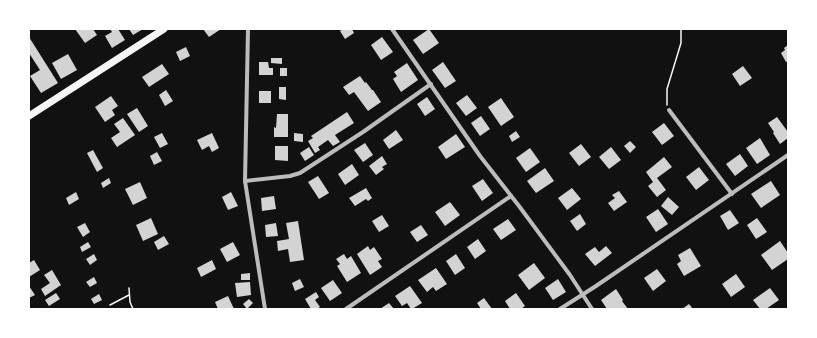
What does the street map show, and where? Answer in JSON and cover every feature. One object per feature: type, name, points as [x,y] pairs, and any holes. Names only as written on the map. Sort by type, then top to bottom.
[{"type":"main road","points":[[29,116],[164,29]]},
{"type":"street","points":[[248,29],[245,181],[265,309]]},
{"type":"street","points":[[392,29],[480,156],[570,274],[592,309]]},
{"type":"street","points":[[245,181],[290,176],[300,173],[363,132],[430,84]]},
{"type":"street","points":[[669,110],[732,194]]},
{"type":"street","points":[[560,309],[788,156]]},
{"type":"street","points":[[346,309],[511,196]]},
{"type":"path","points":[[669,110],[666,101],[667,89],[681,43],[681,29]]},
{"type":"path","points":[[129,288],[130,302],[133,309]]},
{"type":"path","points":[[110,305],[129,295]]},
{"type":"building","points":[[75,29],[93,29],[97,35],[85,43]]},
{"type":"building","points":[[110,29],[118,29],[125,40],[112,48],[105,36],[112,32]]},
{"type":"building","points":[[129,29],[143,29],[133,35]]},
{"type":"building","points":[[203,29],[221,29],[209,37]]},
{"type":"building","points":[[343,29],[352,29],[354,33],[345,39],[340,31]]},
{"type":"building","points":[[429,29],[439,43],[423,54],[413,40]]},
{"type":"building","points":[[29,37],[58,83],[41,93],[30,76],[40,70],[29,53]]},
{"type":"building","points":[[382,37],[393,52],[381,60],[371,45]]},
{"type":"building","points":[[788,45],[788,61],[786,62],[781,53]]},
{"type":"building","points":[[186,47],[190,56],[180,61],[176,52]]},
{"type":"building","points":[[68,54],[77,70],[61,79],[52,63]]},
{"type":"building","points":[[271,58],[282,58],[282,64],[271,63]]},
{"type":"building","points":[[259,62],[268,62],[269,68],[273,68],[273,75],[259,75]]},
{"type":"building","points":[[443,62],[456,81],[445,88],[432,70]]},
{"type":"building","points":[[407,63],[418,80],[401,92],[393,79],[397,76],[394,72]]},
{"type":"building","points":[[162,64],[169,74],[149,87],[142,77]]},
{"type":"building","points":[[743,66],[752,78],[740,86],[732,74]]},
{"type":"building","points":[[280,68],[287,68],[287,76],[280,76]]},
{"type":"building","points":[[360,76],[373,90],[381,102],[368,111],[354,92],[349,95],[343,87]]},
{"type":"building","points":[[279,87],[286,87],[286,100],[279,99]]},
{"type":"building","points":[[166,90],[173,101],[165,106],[159,95]]},
{"type":"building","points":[[259,91],[271,91],[271,103],[259,103]]},
{"type":"building","points":[[467,95],[477,108],[466,116],[456,103]]},
{"type":"building","points":[[111,96],[118,106],[112,110],[115,115],[105,122],[95,107]]},
{"type":"building","points":[[427,97],[435,109],[425,116],[417,104]]},
{"type":"building","points":[[501,98],[514,117],[501,126],[488,107]]},
{"type":"building","points":[[137,108],[148,126],[139,132],[127,114]]},
{"type":"building","points":[[347,112],[354,123],[335,135],[340,142],[333,146],[328,140],[318,147],[320,150],[315,153],[308,141],[313,138],[311,136]]},
{"type":"building","points":[[277,114],[288,114],[288,137],[274,137],[274,127],[276,128]]},
{"type":"building","points":[[481,116],[490,129],[480,136],[471,123]]},
{"type":"building","points":[[777,117],[788,132],[788,138],[780,144],[768,123]]},
{"type":"building","points":[[123,118],[135,135],[117,147],[111,138],[120,132],[114,124]]},
{"type":"building","points":[[664,123],[674,136],[662,145],[652,132]]},
{"type":"building","points":[[396,130],[403,140],[389,149],[383,140]]},
{"type":"building","points":[[516,131],[520,137],[512,142],[509,136]]},
{"type":"building","points":[[162,133],[168,144],[160,148],[154,137]]},
{"type":"building","points":[[212,133],[219,148],[212,152],[209,146],[202,150],[197,140]]},
{"type":"building","points":[[294,133],[303,134],[303,142],[294,141]]},
{"type":"building","points":[[456,134],[465,147],[446,159],[438,147]]},
{"type":"building","points":[[760,138],[770,155],[757,164],[746,148]]},
{"type":"building","points":[[630,141],[636,147],[630,153],[624,146]]},
{"type":"building","points":[[365,143],[373,155],[363,162],[354,150]]},
{"type":"building","points":[[581,144],[591,157],[579,166],[569,153]]},
{"type":"building","points":[[275,146],[288,146],[288,161],[275,160]]},
{"type":"building","points":[[309,147],[314,155],[305,161],[300,153]]},
{"type":"building","points":[[611,147],[621,160],[609,169],[599,157]]},
{"type":"building","points":[[530,148],[540,162],[526,172],[516,158]]},
{"type":"building","points":[[93,150],[103,168],[97,172],[87,153]]},
{"type":"building","points":[[157,152],[162,161],[154,165],[150,156]]},
{"type":"building","points":[[740,154],[748,166],[735,176],[726,164]]},
{"type":"building","points":[[382,156],[387,164],[382,167],[384,169],[376,175],[369,166]]},
{"type":"building","points":[[664,157],[672,167],[657,178],[666,190],[657,197],[648,186],[653,182],[646,172]]},
{"type":"building","points":[[352,164],[359,175],[345,185],[338,174]]},
{"type":"building","points":[[699,167],[709,180],[696,190],[686,177]]},
{"type":"building","points":[[545,168],[554,181],[536,193],[527,181]]},
{"type":"building","points":[[318,176],[329,193],[319,199],[308,182]]},
{"type":"building","points":[[109,178],[111,183],[103,188],[101,183]]},
{"type":"building","points":[[483,179],[493,193],[482,201],[472,186]]},
{"type":"building","points":[[771,181],[780,195],[761,208],[751,194]]},
{"type":"building","points":[[140,182],[147,198],[133,205],[125,189]]},
{"type":"building","points":[[366,188],[372,198],[368,201],[366,199],[355,206],[349,198]]},
{"type":"building","points":[[572,188],[581,199],[567,210],[558,198]]},
{"type":"building","points":[[619,191],[627,202],[614,211],[608,203],[615,198],[612,195]]},
{"type":"building","points":[[76,192],[79,199],[69,205],[66,198]]},
{"type":"building","points":[[231,192],[238,206],[228,210],[222,197]]},
{"type":"building","points":[[274,196],[276,209],[262,211],[261,198]]},
{"type":"building","points":[[668,197],[679,207],[672,215],[661,206]]},
{"type":"building","points":[[450,202],[460,215],[445,226],[435,212]]},
{"type":"building","points":[[658,209],[668,224],[656,232],[646,217]]},
{"type":"building","points":[[730,210],[739,223],[728,230],[720,216]]},
{"type":"building","points":[[580,214],[586,224],[577,231],[570,221]]},
{"type":"building","points":[[382,215],[389,226],[379,232],[372,221]]},
{"type":"building","points":[[151,218],[158,234],[143,241],[136,225]]},
{"type":"building","points":[[757,218],[767,232],[756,239],[747,225]]},
{"type":"building","points":[[508,219],[516,230],[501,240],[493,229]]},
{"type":"building","points":[[298,221],[304,260],[290,262],[288,249],[278,251],[277,241],[289,239],[286,223]]},
{"type":"building","points":[[85,223],[90,232],[83,237],[77,227]]},
{"type":"building","points":[[276,223],[278,236],[266,237],[265,225]]},
{"type":"building","points":[[421,225],[428,235],[417,242],[410,232]]},
{"type":"building","points":[[164,236],[169,244],[158,250],[154,242]]},
{"type":"building","points":[[478,239],[486,251],[475,259],[467,247]]},
{"type":"building","points":[[780,241],[788,253],[788,259],[772,270],[761,255]]},
{"type":"building","points":[[88,242],[91,247],[82,252],[80,247]]},
{"type":"building","points":[[233,242],[240,255],[227,262],[220,249]]},
{"type":"building","points":[[368,246],[370,250],[374,247],[382,259],[378,261],[382,267],[370,275],[357,254]]},
{"type":"building","points":[[606,246],[612,253],[595,266],[585,254],[595,247],[599,252]]},
{"type":"building","points":[[690,248],[701,266],[684,276],[677,264],[681,261],[678,255]]},
{"type":"building","points":[[94,254],[97,260],[90,265],[86,259]]},
{"type":"building","points":[[344,254],[347,259],[351,256],[361,273],[347,282],[337,266],[340,264],[336,259]]},
{"type":"building","points":[[456,254],[465,268],[455,275],[446,261]]},
{"type":"building","points":[[34,260],[40,270],[29,277],[29,263]]},
{"type":"building","points":[[212,260],[216,269],[201,277],[197,268]]},
{"type":"building","points":[[534,263],[545,278],[529,290],[518,275]]},
{"type":"building","points":[[436,268],[447,284],[436,291],[433,287],[427,292],[418,280]]},
{"type":"building","points":[[657,269],[666,281],[653,291],[644,278]]},
{"type":"building","points":[[52,270],[61,285],[45,296],[41,289],[50,283],[44,275]]},
{"type":"building","points":[[250,273],[250,280],[241,280],[241,274]]},
{"type":"building","points":[[736,274],[745,287],[731,297],[722,284]]},
{"type":"building","points":[[94,277],[97,283],[90,287],[86,282]]},
{"type":"building","points":[[300,279],[304,287],[295,291],[292,283]]},
{"type":"building","points":[[558,279],[566,292],[553,300],[545,288]]},
{"type":"building","points":[[333,280],[342,293],[330,301],[321,288]]},
{"type":"building","points":[[250,282],[251,295],[237,297],[235,283]]},
{"type":"building","points":[[29,286],[35,295],[29,298]]},
{"type":"building","points":[[410,286],[422,303],[412,309],[407,303],[402,306],[395,296]]},
{"type":"building","points":[[770,288],[779,300],[766,309],[760,309],[753,300]]},
{"type":"building","points":[[616,289],[628,309],[607,309],[601,300]]},
{"type":"building","points":[[316,292],[319,297],[315,300],[320,307],[317,309],[311,309],[305,299]]},
{"type":"building","points":[[56,293],[60,299],[49,306],[45,300]]},
{"type":"building","points":[[516,293],[525,306],[521,309],[510,309],[505,301]]},
{"type":"building","points":[[99,294],[102,300],[94,304],[91,299]]},
{"type":"building","points":[[228,296],[234,309],[218,309],[215,302]]},
{"type":"building","points":[[484,298],[492,309],[481,309],[477,303]]},
{"type":"building","points":[[249,299],[253,303],[247,309],[243,304]]},
{"type":"building","points":[[389,303],[394,309],[380,309]]},
{"type":"building","points":[[689,304],[693,309],[682,309]]}]
